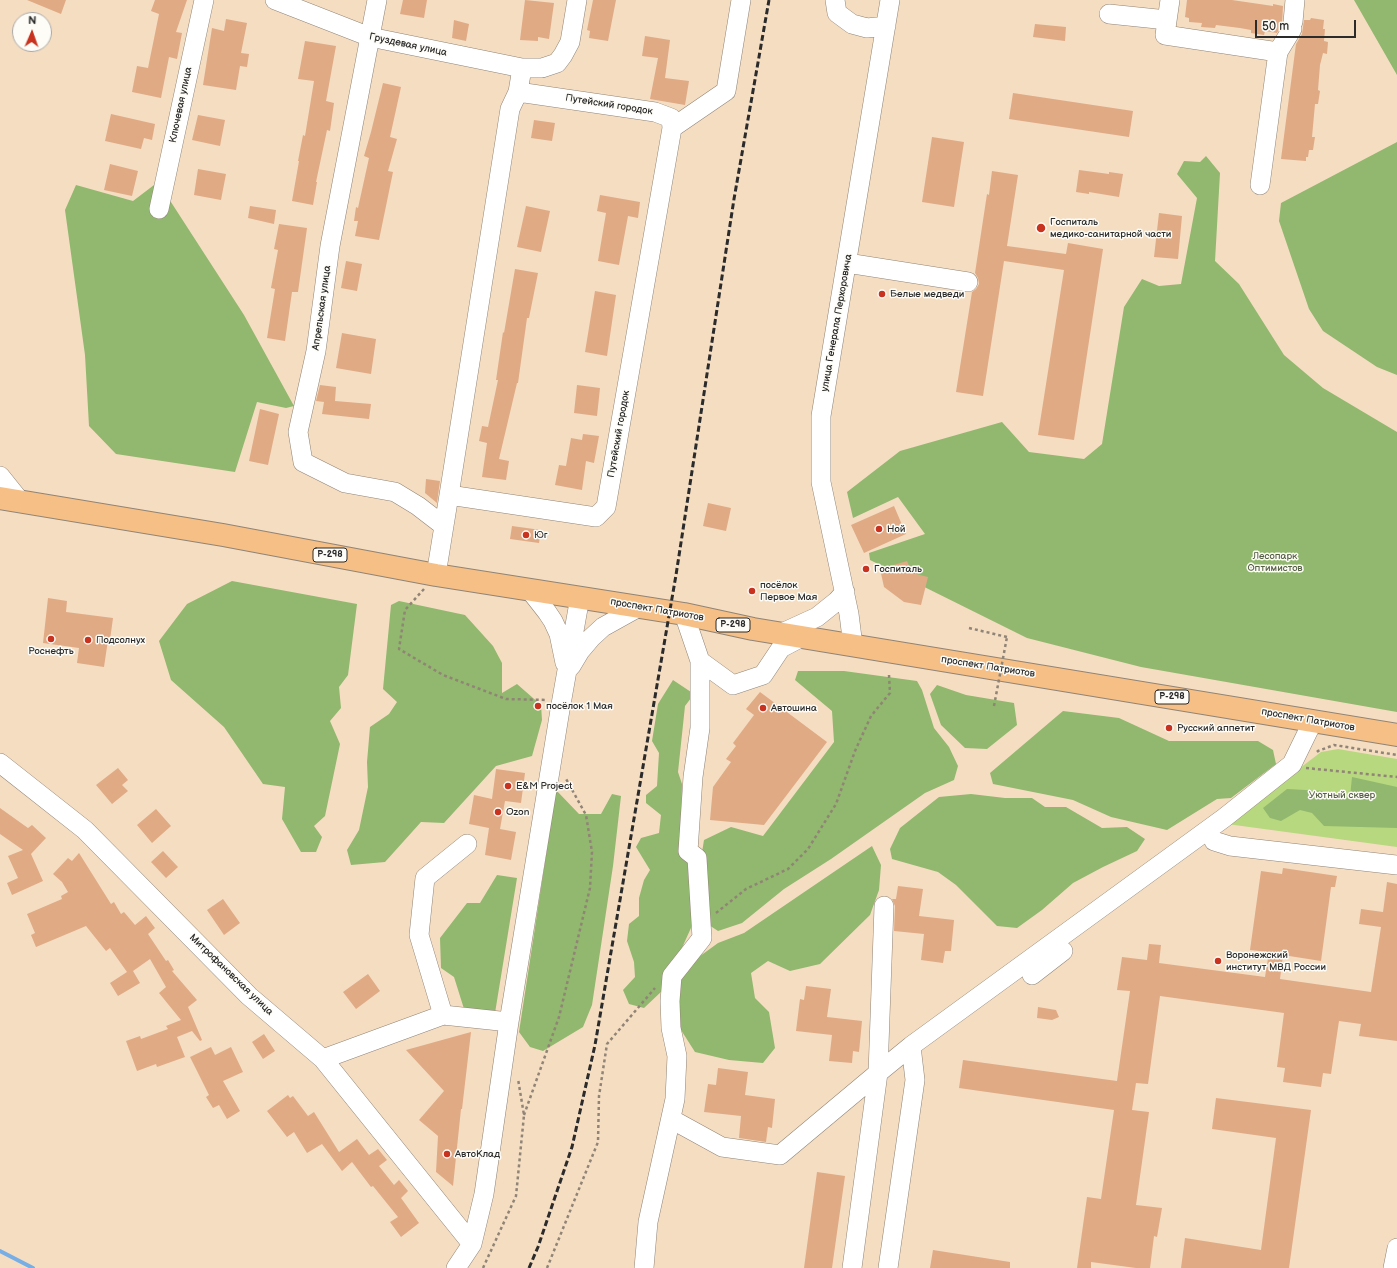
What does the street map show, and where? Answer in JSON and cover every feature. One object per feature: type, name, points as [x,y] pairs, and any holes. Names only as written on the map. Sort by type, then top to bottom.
[{"type":"highway","name":"Р-298","points":[[10,500],[223,536],[436,575],[580,597]]},
{"type":"highway","name":"проспект Патриотов","points":[[580,597],[684,614],[753,629],[853,646],[1397,735]]},
{"type":"street","name":"Ключевая улица","points":[[159,210],[204,0]]},
{"type":"street","name":"Груздевая улица","points":[[275,0],[370,38],[522,68],[542,68],[557,63],[570,42],[577,0]]},
{"type":"street","name":"Апрельская улица","points":[[377,0],[330,246],[316,351],[298,432],[303,462],[344,483],[394,492],[418,506],[444,526]]},
{"type":"street","points":[[672,128],[726,91],[741,0]]},
{"type":"street","points":[[835,0],[837,13],[852,24],[868,28],[886,26]]},
{"type":"street","name":"улица Генерала Перхоровича","points":[[853,646],[845,592],[821,482],[822,416],[890,0]]},
{"type":"street","points":[[1170,0],[1165,35],[1278,52]]},
{"type":"street","points":[[1260,185],[1278,52],[1293,25],[1295,0]]},
{"type":"street","points":[[1109,14],[1166,20]]},
{"type":"street","points":[[436,575],[510,110],[518,92],[522,68]]},
{"type":"street","name":"Путейский городок","points":[[449,495],[596,517],[606,507],[672,128],[671,118],[655,112],[518,92]]},
{"type":"street","points":[[847,263],[968,282]]},
{"type":"street","points":[[0,476],[10,500]]},
{"type":"street","points":[[529,589],[547,612],[559,634],[566,674]]},
{"type":"street","points":[[700,661],[733,684],[763,675],[781,648],[792,635],[817,617],[845,592]]},
{"type":"street","points":[[456,1268],[472,1244],[484,1194],[508,1022],[580,597]]},
{"type":"street","points":[[566,674],[580,651],[591,638],[603,627],[639,607]]},
{"type":"street","points":[[644,1268],[648,1222],[675,1099],[677,1056],[671,1028],[670,1001],[672,976],[702,938],[697,858],[688,851],[693,777],[700,728],[700,661],[684,614]]},
{"type":"street","points":[[670,1120],[722,1147],[780,1155],[911,1046],[1224,818],[1303,765],[1312,722]]},
{"type":"street","name":"Митрофановская улица","points":[[0,762],[86,830],[249,996],[323,1059],[472,1244]]},
{"type":"street","points":[[1032,975],[1193,853],[1214,841],[1224,818]]},
{"type":"street","points":[[1214,841],[1230,846],[1397,865]]},
{"type":"street","points":[[443,1015],[419,935],[425,878],[467,844]]},
{"type":"street","points":[[852,1268],[878,1073],[884,906]]},
{"type":"street","points":[[323,1059],[443,1015],[508,1022]]},
{"type":"street","points":[[888,1268],[915,1080],[911,1046]]},
{"type":"street","points":[[1393,1268],[1397,1248]]},
{"type":"path","points":[[436,575],[405,610],[399,649],[443,675],[506,698],[547,699],[546,706]]},
{"type":"path","points":[[969,628],[1007,637],[994,706]]},
{"type":"path","points":[[702,938],[711,917],[746,889],[788,869],[808,849],[836,804],[855,751],[871,716],[890,693],[889,675]]},
{"type":"path","points":[[1314,756],[1318,751],[1334,745],[1397,755]]},
{"type":"path","points":[[483,1268],[516,1196],[524,1115],[559,1017],[590,888],[592,852],[586,815],[556,760],[553,751]]},
{"type":"path","points":[[1303,765],[1397,777]]},
{"type":"path","points":[[547,1268],[598,1142],[599,1096],[607,1044],[659,984]]},
{"type":"path","points":[[518,1076],[524,1115]]},
{"type":"green space","points":[[1354,0],[1397,0],[1397,75]]},
{"type":"green space","points":[[1397,142],[1397,375],[1377,367],[1323,331],[1309,309],[1279,221],[1281,203]]},
{"type":"green space","name":"Лесопарк Оптимистов","points":[[1206,156],[1220,173],[1215,261],[1239,284],[1284,355],[1323,388],[1397,432],[1397,712],[1141,667],[1027,638],[870,560],[869,553],[925,534],[898,497],[853,518],[847,492],[900,451],[1002,422],[1029,452],[1084,459],[1102,444],[1124,307],[1142,279],[1159,286],[1181,284],[1197,198],[1177,174],[1184,161],[1200,162]]},
{"type":"green space","points":[[158,182],[244,315],[294,406],[286,408],[257,402],[235,472],[116,454],[89,426],[85,355],[65,210],[76,185],[133,201]]},
{"type":"green space","points":[[232,581],[357,604],[348,675],[339,687],[341,708],[330,721],[340,744],[325,816],[314,826],[322,837],[316,852],[301,852],[282,819],[285,787],[263,784],[224,727],[171,680],[159,641],[187,604]]},
{"type":"green space","points":[[399,601],[465,615],[493,646],[502,663],[502,693],[517,684],[541,705],[542,720],[532,756],[496,766],[444,823],[421,822],[385,862],[351,865],[347,850],[359,830],[368,787],[367,762],[370,727],[389,714],[397,702],[383,689],[391,605]]},
{"type":"green space","points":[[798,671],[844,671],[917,681],[922,690],[934,728],[949,747],[958,766],[954,780],[925,793],[831,859],[784,889],[742,923],[718,931],[706,923],[700,865],[704,840],[731,827],[763,836],[834,742],[832,711],[795,680]]},
{"type":"green space","points":[[673,680],[694,694],[685,706],[678,772],[682,784],[681,850],[695,863],[695,919],[663,990],[644,1008],[629,1004],[623,990],[635,977],[634,962],[627,941],[629,924],[639,916],[639,898],[644,880],[650,870],[636,847],[641,838],[659,833],[661,815],[646,803],[646,795],[657,786],[659,753],[652,741],[658,704]]},
{"type":"green space","points":[[937,685],[966,695],[1014,703],[1017,725],[987,749],[965,748],[941,725],[930,694]]},
{"type":"green space","points":[[1063,711],[1119,718],[1169,741],[1258,741],[1273,750],[1276,764],[1231,798],[1217,799],[1167,830],[1111,817],[1073,800],[993,784],[990,773]]},
{"type":"green space","name":"Уютный сквер","points":[[1338,749],[1397,759],[1397,847],[1227,824],[1321,752]]},
{"type":"green space","points":[[1352,777],[1397,787],[1397,828],[1324,826],[1312,813],[1300,810],[1281,821],[1270,818],[1263,808],[1287,789],[1324,791],[1350,797]]},
{"type":"green space","points":[[556,790],[579,814],[601,814],[612,794],[621,796],[613,866],[592,1005],[583,1027],[543,1051],[530,1047],[519,1032]]},
{"type":"green space","points":[[971,794],[1005,798],[1032,798],[1045,807],[1066,807],[1102,828],[1127,827],[1145,839],[1137,851],[1073,883],[1042,910],[1017,928],[997,926],[956,885],[938,872],[892,859],[890,849],[900,828],[939,797]]},
{"type":"green space","points":[[872,846],[881,865],[879,890],[870,915],[820,964],[790,971],[768,961],[751,973],[755,998],[769,1012],[775,1048],[763,1063],[729,1060],[695,1052],[681,1030],[673,1007],[681,970],[718,943],[744,933]]},
{"type":"green space","points":[[497,875],[517,878],[495,1013],[465,1012],[454,977],[441,968],[440,938],[467,903],[480,903]]},
{"type":"building","points":[[27,0],[66,0],[61,14]]},
{"type":"building","points":[[155,0],[187,0],[176,32],[182,33],[177,59],[169,57],[161,98],[132,92],[137,66],[148,68],[159,14],[151,11]]},
{"type":"building","points":[[403,0],[427,0],[424,18],[400,14]]},
{"type":"building","points":[[525,0],[554,3],[549,39],[538,37],[538,41],[520,40]]},
{"type":"building","points":[[593,0],[616,0],[608,41],[589,38],[590,31],[587,30]]},
{"type":"building","points":[[1187,0],[1232,0],[1283,6],[1282,24],[1277,33],[1265,31],[1264,35],[1251,33],[1251,30],[1240,28],[1216,25],[1215,28],[1201,27],[1202,23],[1189,22],[1189,18],[1185,17]]},
{"type":"building","points":[[1311,18],[1324,20],[1324,41],[1328,42],[1327,54],[1323,53],[1320,65],[1318,90],[1320,91],[1318,104],[1315,104],[1312,137],[1315,137],[1313,150],[1309,150],[1306,161],[1281,159],[1296,44],[1302,34],[1304,20],[1310,20]]},
{"type":"building","points":[[226,19],[247,23],[241,53],[249,54],[247,67],[240,66],[236,90],[203,85],[212,28],[224,31]]},
{"type":"building","points":[[454,20],[469,24],[466,41],[452,38]]},
{"type":"building","points":[[1035,24],[1066,27],[1065,41],[1033,37]]},
{"type":"building","points":[[645,36],[670,40],[665,78],[689,81],[685,105],[650,99],[658,58],[642,56]]},
{"type":"building","points":[[305,41],[336,46],[326,101],[334,103],[330,131],[327,130],[316,182],[313,205],[292,201],[298,161],[303,135],[305,136],[314,81],[298,79]]},
{"type":"building","points":[[383,83],[401,87],[390,137],[397,139],[388,171],[393,172],[379,240],[355,236],[358,221],[354,221],[356,207],[358,208],[369,158],[364,156]]},
{"type":"building","points":[[1013,93],[1133,111],[1129,137],[1009,119]]},
{"type":"building","points":[[111,114],[155,124],[152,140],[144,138],[141,149],[105,141]]},
{"type":"building","points":[[198,115],[225,120],[220,146],[192,140]]},
{"type":"building","points":[[534,120],[555,123],[552,141],[531,138]]},
{"type":"building","points":[[932,137],[964,142],[954,207],[922,202]]},
{"type":"building","points":[[110,164],[138,171],[132,196],[104,190]]},
{"type":"building","points":[[198,169],[226,174],[221,200],[194,195]]},
{"type":"building","points":[[1079,170],[1109,174],[1109,172],[1123,174],[1119,197],[1089,192],[1089,194],[1076,192]]},
{"type":"building","points":[[992,171],[1018,175],[1007,246],[1066,254],[1068,243],[1103,249],[1074,440],[1038,435],[1064,270],[1004,261],[983,396],[956,392],[972,292],[979,284],[975,273]]},
{"type":"building","points":[[600,195],[640,202],[638,218],[628,216],[619,265],[598,261],[606,213],[597,211]]},
{"type":"building","points":[[250,206],[276,210],[274,224],[248,218]]},
{"type":"building","points":[[526,206],[550,211],[541,252],[517,247]]},
{"type":"building","points":[[1159,213],[1182,216],[1178,259],[1154,257]]},
{"type":"building","points":[[279,224],[307,228],[298,292],[292,292],[285,341],[267,338],[275,289],[271,288],[278,250],[274,249]]},
{"type":"building","points":[[346,261],[362,264],[357,291],[341,288]]},
{"type":"building","points":[[515,269],[538,273],[529,318],[527,318],[518,383],[499,459],[509,461],[506,480],[482,477],[487,443],[479,441],[482,426],[488,427],[498,380],[496,380],[503,332],[504,333]]},
{"type":"building","points":[[595,291],[616,295],[607,356],[585,352]]},
{"type":"building","points":[[342,333],[376,339],[371,374],[336,368]]},
{"type":"building","points":[[320,385],[336,387],[335,401],[371,404],[369,419],[322,414],[324,402],[316,401]]},
{"type":"building","points":[[577,385],[600,388],[597,416],[574,413]]},
{"type":"building","points":[[260,409],[279,414],[268,465],[249,461]]},
{"type":"building","points":[[583,434],[599,436],[594,463],[586,461],[582,490],[555,485],[559,465],[566,466],[571,438],[582,440]]},
{"type":"building","points":[[426,479],[440,481],[437,503],[425,493]]},
{"type":"building","points":[[708,503],[731,508],[726,531],[703,526]]},
{"type":"building","name":"Ной","points":[[894,506],[906,534],[864,553],[851,525]]},
{"type":"building","name":"Юг","points":[[512,526],[541,530],[539,543],[510,539]]},
{"type":"building","points":[[907,561],[912,573],[928,577],[921,605],[904,602],[884,587],[880,569]]},
{"type":"building","points":[[48,598],[67,601],[66,612],[113,618],[104,667],[77,663],[79,648],[43,643]]},
{"type":"building","points":[[760,692],[827,742],[764,825],[710,820],[713,787],[731,762],[726,759],[736,746],[733,743],[754,715],[746,709]]},
{"type":"building","points":[[118,768],[128,780],[122,785],[128,791],[112,804],[96,785]]},
{"type":"building","points":[[496,769],[525,773],[521,803],[505,801],[500,829],[516,832],[511,860],[485,855],[489,828],[469,824],[474,795],[492,799]]},
{"type":"building","points":[[0,808],[28,828],[32,825],[46,838],[31,854],[43,881],[12,895],[7,883],[18,878],[8,856],[23,850],[0,834]]},
{"type":"building","points":[[156,809],[171,826],[152,843],[137,825]]},
{"type":"building","points":[[163,851],[178,867],[166,878],[151,862]]},
{"type":"building","points":[[79,853],[111,904],[114,902],[121,914],[124,912],[135,925],[146,916],[155,928],[148,934],[166,961],[168,960],[174,970],[172,971],[197,1000],[188,1007],[202,1040],[200,1041],[192,1031],[177,1037],[185,1057],[157,1067],[156,1064],[137,1071],[126,1041],[140,1036],[141,1039],[168,1029],[166,1026],[181,1020],[159,993],[166,987],[150,959],[133,971],[140,983],[118,996],[110,983],[127,972],[110,948],[106,951],[86,926],[36,947],[31,935],[35,933],[27,914],[62,899],[61,896],[68,892],[62,882],[53,874],[68,858],[72,861]]},
{"type":"building","name":"Воронежский институт МВД России","points":[[1283,868],[1337,876],[1335,887],[1331,887],[1321,961],[1283,955],[1280,979],[1371,992],[1381,927],[1359,924],[1361,909],[1383,912],[1387,882],[1397,884],[1397,1041],[1359,1036],[1361,1024],[1339,1021],[1331,1074],[1323,1073],[1321,1087],[1283,1082],[1285,1068],[1277,1067],[1284,1013],[1160,996],[1148,1084],[1136,1083],[1132,1110],[1149,1112],[1136,1205],[1162,1208],[1157,1237],[1154,1236],[1150,1268],[1136,1268],[1091,1262],[1091,1268],[1077,1268],[1087,1197],[1101,1199],[1114,1110],[959,1088],[963,1060],[1117,1081],[1130,991],[1117,990],[1122,957],[1147,960],[1149,944],[1161,945],[1159,963],[1265,977],[1269,952],[1250,950],[1261,871],[1282,874]]},
{"type":"building","points":[[898,886],[923,889],[919,916],[954,920],[951,951],[945,951],[943,963],[921,960],[924,934],[894,931],[895,906],[892,899],[896,899]]},
{"type":"building","points":[[223,899],[240,923],[224,935],[207,910]]},
{"type":"building","points":[[368,974],[380,991],[356,1009],[343,992]]},
{"type":"building","points":[[806,986],[831,989],[827,1017],[862,1021],[859,1052],[853,1051],[852,1063],[829,1061],[832,1035],[796,1031],[800,999],[804,1000]]},
{"type":"building","points":[[1038,1007],[1056,1010],[1059,1017],[1052,1020],[1037,1018]]},
{"type":"building","points":[[471,1032],[453,1186],[436,1172],[438,1136],[419,1120],[444,1091],[406,1050]]},
{"type":"building","points":[[264,1034],[275,1051],[263,1059],[252,1042]]},
{"type":"building","points":[[211,1047],[215,1055],[231,1047],[243,1072],[223,1081],[240,1111],[227,1119],[219,1105],[213,1108],[206,1097],[209,1095],[190,1057]]},
{"type":"building","points":[[718,1068],[748,1072],[745,1095],[775,1099],[772,1128],[768,1127],[766,1142],[739,1138],[741,1116],[704,1112],[708,1084],[716,1085]]},
{"type":"building","points":[[288,1095],[290,1098],[293,1096],[308,1116],[314,1112],[339,1152],[357,1139],[369,1155],[378,1149],[387,1160],[379,1166],[394,1185],[399,1180],[408,1191],[401,1198],[419,1223],[401,1237],[390,1222],[398,1217],[373,1186],[371,1187],[352,1162],[342,1171],[322,1144],[307,1153],[294,1132],[287,1137],[267,1111]]},
{"type":"building","points":[[1216,1098],[1311,1110],[1289,1268],[1181,1268],[1185,1238],[1261,1250],[1276,1138],[1212,1129]]},
{"type":"building","points":[[817,1172],[845,1176],[832,1268],[804,1268]]},
{"type":"building","points":[[933,1250],[1010,1262],[1010,1268],[930,1268]]},
{"type":"waterway","points":[[0,1251],[33,1268]]},
{"type":"railway","points":[[529,1268],[538,1247],[572,1147],[595,1045],[676,575],[734,199],[769,0]]},
{"type":"place","name":"Госпиталь медико-санитарной части","points":[[1041,228]]},
{"type":"place","name":"Белые медведи","points":[[882,294]]},
{"type":"place","name":"Ной","points":[[879,529]]},
{"type":"place","name":"Юг","points":[[526,535]]},
{"type":"place","name":"Госпиталь","points":[[866,569]]},
{"type":"place","name":"посёлок Первое Мая","points":[[752,591]]},
{"type":"place","name":"Роснефть","points":[[51,639]]},
{"type":"place","name":"Подсолнух","points":[[88,640]]},
{"type":"place","name":"посёлок 1 Мая","points":[[538,706]]},
{"type":"place","name":"Автошина","points":[[763,708]]},
{"type":"place","name":"Русский аппетит","points":[[1169,728]]},
{"type":"place","name":"E&M Project","points":[[508,786]]},
{"type":"place","name":"Ozon","points":[[498,812]]},
{"type":"place","name":"Воронежский институт МВД России","points":[[1218,961]]},
{"type":"place","name":"АвтоКлад","points":[[447,1154]]}]
